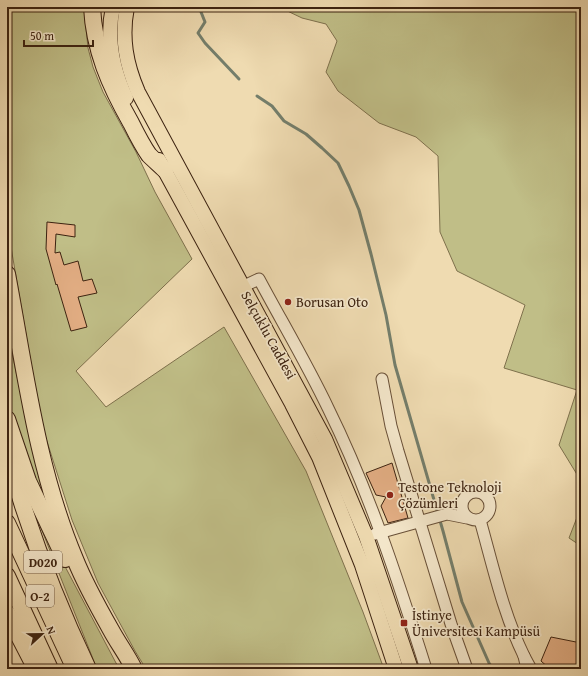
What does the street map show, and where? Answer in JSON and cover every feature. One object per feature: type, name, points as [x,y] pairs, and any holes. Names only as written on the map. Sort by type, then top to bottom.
[{"type":"highway","points":[[92,7],[96,40],[106,75],[150,155],[165,170]]},
{"type":"highway","points":[[7,274],[40,453],[55,505],[75,559],[98,607],[134,669]]},
{"type":"highway","points":[[7,419],[28,481],[46,521],[100,626],[115,651],[129,669]]},
{"type":"highway","name":"D020","points":[[7,452],[16,485],[32,532],[56,596],[88,669]]},
{"type":"highway","name":"O-2","points":[[7,523],[75,669]]},
{"type":"highway","name":"O-2","points":[[7,576],[50,669]]},
{"type":"highway","points":[[7,613],[36,669]]},
{"type":"main road","name":"Selçuklu Caddesi","points":[[113,7],[110,30],[111,46],[114,66],[120,86],[149,143],[292,404],[319,457],[362,565],[396,669]]},
{"type":"main road","name":"Selçuklu Caddesi","points":[[127,7],[124,28],[124,44],[132,79],[242,287],[325,439],[366,536],[411,669]]},
{"type":"street","points":[[242,287],[259,279],[328,408],[363,487],[381,533],[426,669]]},
{"type":"street","points":[[382,379],[391,426],[425,520],[451,624],[467,669]]},
{"type":"street","points":[[366,536],[447,514],[471,520],[480,520],[488,514],[490,505],[486,497],[478,492],[469,493],[463,500],[462,509],[467,518]]},
{"type":"street","points":[[480,520],[503,603],[516,640],[531,669]]},
{"type":"street","points":[[524,656],[527,669]]},
{"type":"shaded area","points":[[7,7],[84,7],[88,48],[93,67],[103,92],[192,259],[76,371],[106,407],[224,327],[306,471],[363,612],[384,669],[146,669],[135,651],[98,583],[72,520],[44,432],[7,224]]},
{"type":"shaded area","points":[[279,7],[581,7],[581,481],[559,445],[577,390],[504,368],[525,305],[457,271],[440,232],[438,156],[416,137],[379,123],[338,91],[326,72],[337,41],[326,24],[302,18]]},
{"type":"shaded area","points":[[7,330],[37,469],[48,504],[44,505],[7,404]]},
{"type":"shaded area","points":[[581,507],[581,546],[569,538]]},
{"type":"shaded area","points":[[41,521],[120,669],[97,669],[39,523]]},
{"type":"building","points":[[47,222],[75,225],[75,237],[56,234],[55,253],[60,252],[64,265],[78,261],[83,281],[92,279],[97,293],[78,297],[87,327],[71,331],[46,249]]},
{"type":"building","name":"Testone Teknoloji Çözümleri","points":[[392,463],[408,518],[388,523],[381,506],[386,497],[376,495],[366,473]]},
{"type":"building","points":[[551,637],[581,643],[581,669],[550,669],[541,661]]},
{"type":"waterway","points":[[199,7],[205,22],[198,33],[205,43],[239,79]]},
{"type":"waterway","points":[[257,96],[272,106],[284,121],[306,134],[338,163],[359,210],[386,315],[395,365],[462,602],[493,669]]},
{"type":"place","name":"Borusan Oto","points":[[288,302]]},
{"type":"place","name":"Testone Teknoloji Çözümleri","points":[[390,495]]},
{"type":"place","name":"İstinye Üniversitesi Kampüsü","points":[[404,623]]}]
